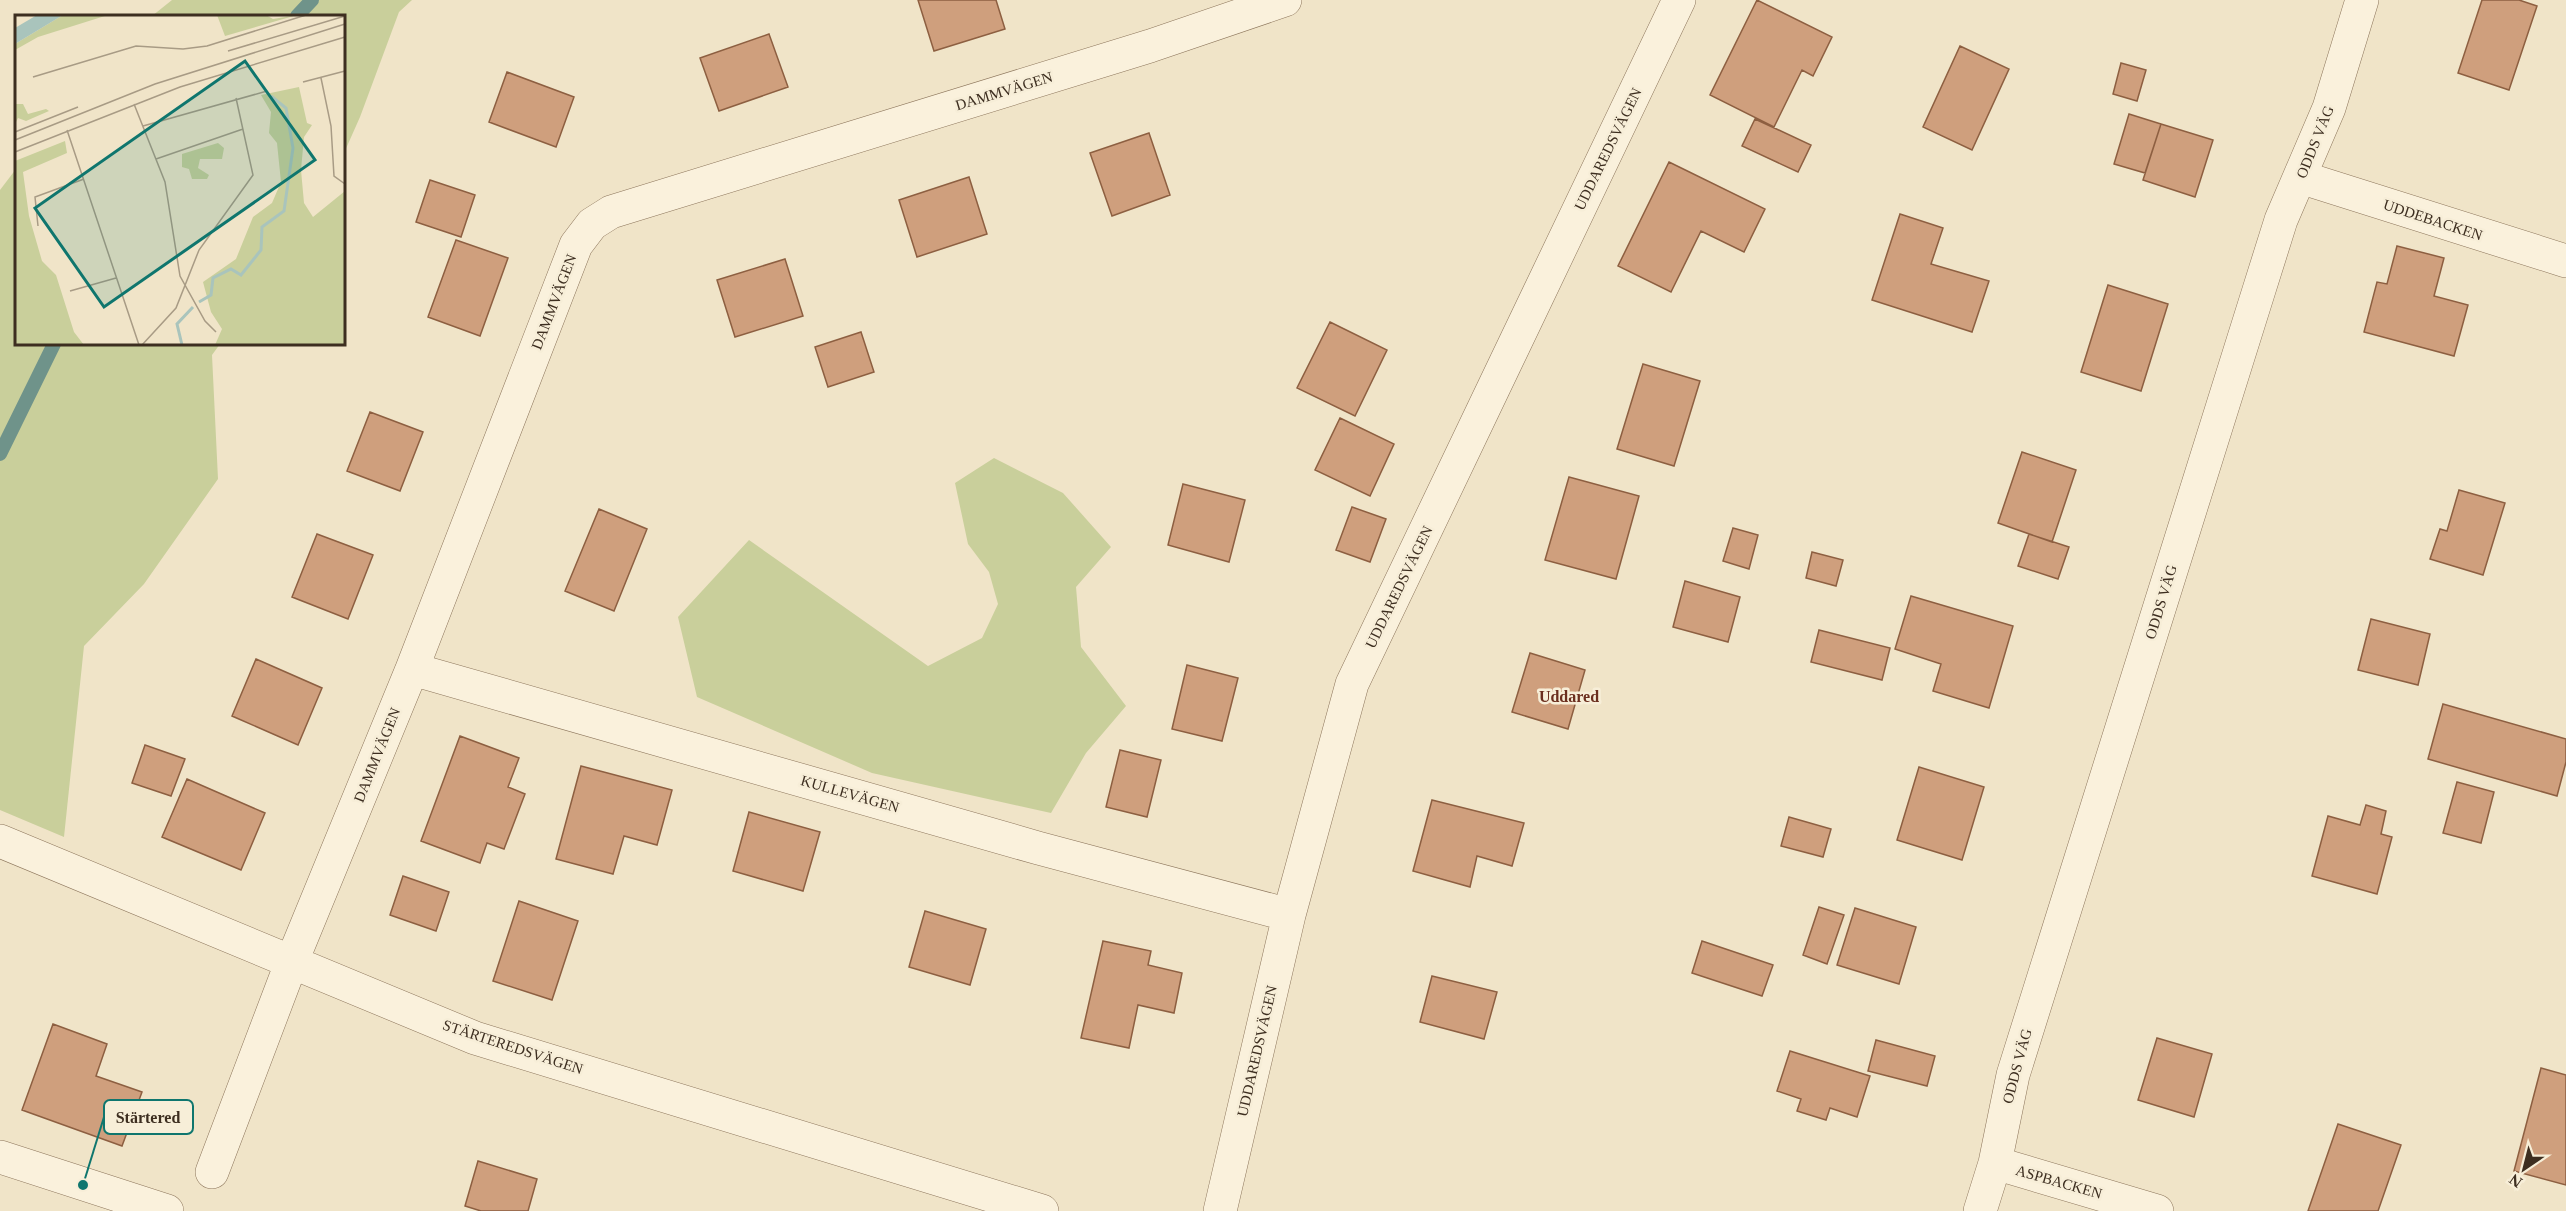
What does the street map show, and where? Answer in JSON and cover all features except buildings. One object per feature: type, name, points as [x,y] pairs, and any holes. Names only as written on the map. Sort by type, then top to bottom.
[{"type":"street","name":"DAMMVÄGEN","points":[[212,1173],[292,961],[412,669],[576,245],[592,224],[611,212],[1150,46],[1285,0]]},
{"type":"street","name":"UDDAREDSVÄGEN","points":[[1220,1211],[1289,915],[1352,684],[1679,0]]},
{"type":"street","name":"ODDS VÄG","points":[[1980,1211],[1995,1163],[2016,1064],[2281,220],[2329,108],[2362,0]]},
{"type":"street","name":"UDDEBACKEN","points":[[2300,177],[2566,261]]},
{"type":"street","name":"KULLEVÄGEN","points":[[412,669],[1027,845],[1289,915]]},
{"type":"street","name":"STÄRTEREDSVÄGEN","points":[[0,841],[476,1038],[1042,1211]]},
{"type":"street","points":[[0,1157],[167,1211]]},
{"type":"street","name":"ASPBACKEN","points":[[1995,1163],[2157,1211]]},
{"type":"green space","points":[[172,0],[412,0],[399,12],[345,151],[345,15],[153,15]]},
{"type":"green space","points":[[15,170],[15,345],[219,345],[212,355],[218,479],[144,584],[84,646],[64,837],[0,810],[0,190]]},
{"type":"green space","points":[[994,458],[1063,493],[1111,547],[1076,587],[1081,647],[1126,706],[1086,753],[1051,813],[872,773],[697,697],[678,617],[749,540],[928,666],[982,638],[998,604],[989,572],[968,544],[955,483]]},
{"type":"waterway","points":[[298,15],[312,0]]},
{"type":"waterway","points":[[0,454],[54,345]]},
{"type":"place","name":"Stärtered","points":[[83,1185]]},
{"type":"district","name":"Uddared","points":[[1569,696]]}]
